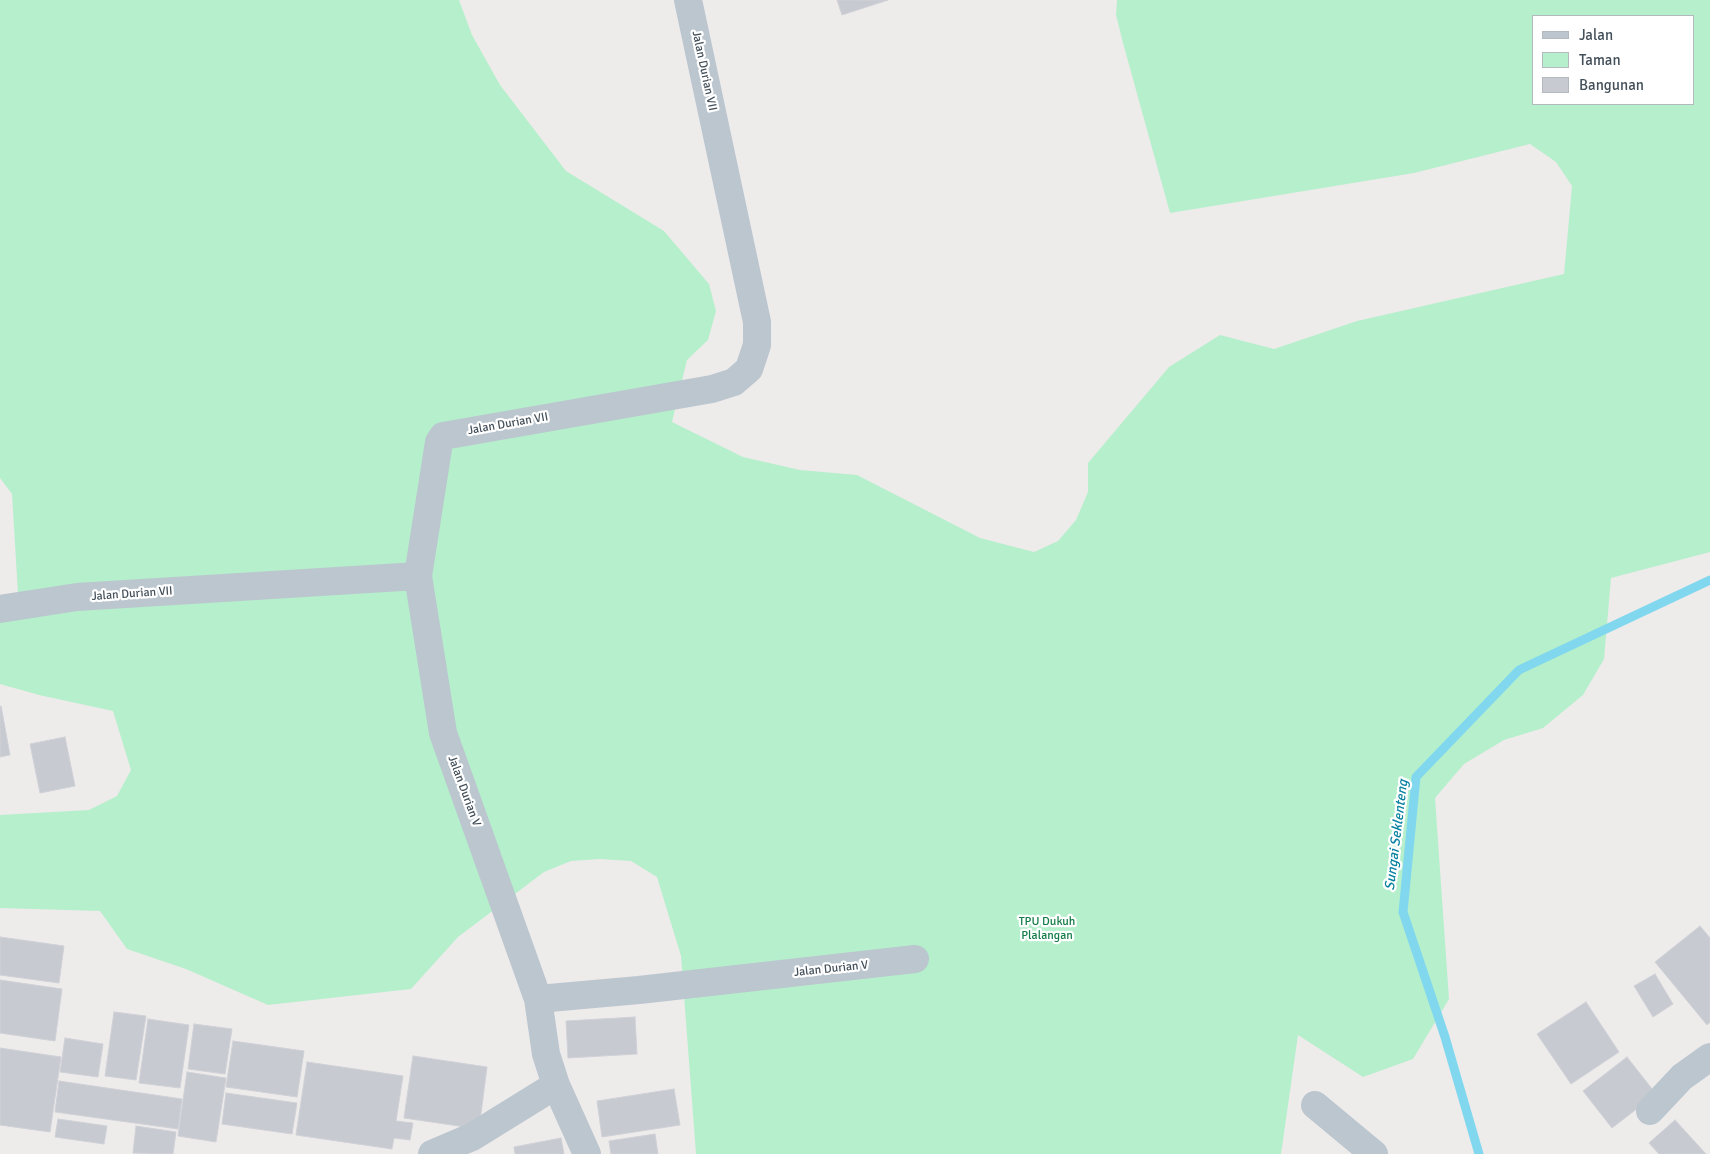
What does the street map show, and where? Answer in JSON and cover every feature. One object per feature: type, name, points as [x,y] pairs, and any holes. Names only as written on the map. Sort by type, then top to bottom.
[{"type":"street","name":"Jalan Durian VII","points":[[0,609],[76,598],[418,576],[438,442],[443,436],[712,389],[734,382],[749,369],[757,345],[757,322],[688,0]]},
{"type":"street","name":"Jalan Durian V","points":[[418,576],[443,733],[538,999],[546,1054],[556,1085],[587,1154]]},
{"type":"street","name":"Jalan Durian V","points":[[538,999],[639,990],[915,959]]},
{"type":"street","points":[[1650,1111],[1682,1077],[1710,1057]]},
{"type":"street","points":[[432,1154],[472,1137],[556,1085]]},
{"type":"street","points":[[1315,1105],[1374,1154]]},
{"type":"green space","name":"TPU Dukuh Plalangan","points":[[0,0],[459,0],[472,35],[500,85],[566,171],[664,231],[709,284],[716,311],[708,340],[687,360],[672,422],[743,457],[800,470],[857,475],[980,538],[1034,552],[1058,541],[1076,520],[1088,492],[1088,463],[1169,367],[1220,335],[1274,349],[1357,321],[1564,274],[1572,186],[1556,162],[1530,144],[1414,173],[1170,213],[1116,15],[1117,0],[1710,0],[1710,552],[1611,578],[1604,659],[1583,695],[1543,728],[1504,740],[1464,764],[1435,798],[1449,999],[1413,1059],[1363,1077],[1298,1035],[1281,1154],[696,1154],[681,956],[657,877],[631,861],[600,859],[571,861],[544,872],[458,937],[411,989],[268,1005],[186,969],[127,949],[100,911],[0,908],[0,815],[89,810],[117,796],[131,770],[113,711],[39,695],[0,684],[0,607],[18,594],[12,494],[0,478]]},
{"type":"building","points":[[837,0],[888,0],[842,15]]},
{"type":"building","points":[[0,707],[10,755],[0,757]]},
{"type":"building","points":[[65,737],[75,786],[40,793],[30,744]]},
{"type":"building","points":[[1700,926],[1710,938],[1710,1022],[1707,1025],[1655,962]]},
{"type":"building","points":[[0,937],[64,946],[59,983],[0,975]]},
{"type":"building","points":[[1655,974],[1673,1004],[1653,1017],[1634,986]]},
{"type":"building","points":[[0,980],[62,989],[55,1041],[0,1033]]},
{"type":"building","points":[[1586,1002],[1619,1052],[1571,1084],[1537,1034]]},
{"type":"building","points":[[114,1012],[146,1016],[136,1080],[105,1076]]},
{"type":"building","points":[[635,1017],[637,1054],[568,1058],[566,1021]]},
{"type":"building","points":[[148,1019],[189,1025],[180,1088],[139,1083]]},
{"type":"building","points":[[194,1024],[232,1029],[225,1074],[188,1069]]},
{"type":"building","points":[[65,1038],[103,1044],[98,1077],[60,1072]]},
{"type":"building","points":[[233,1041],[304,1051],[297,1097],[226,1087]]},
{"type":"building","points":[[0,1048],[61,1057],[50,1132],[0,1125]]},
{"type":"building","points":[[413,1056],[487,1067],[479,1129],[404,1118]]},
{"type":"building","points":[[1627,1057],[1656,1094],[1612,1128],[1583,1091]]},
{"type":"building","points":[[307,1062],[403,1076],[396,1121],[413,1123],[410,1140],[394,1138],[392,1149],[296,1135]]},
{"type":"building","points":[[187,1072],[226,1078],[216,1142],[178,1136]]},
{"type":"building","points":[[59,1081],[182,1099],[178,1129],[55,1112]]},
{"type":"building","points":[[674,1089],[680,1125],[602,1137],[597,1101]]},
{"type":"building","points":[[226,1093],[297,1103],[292,1134],[222,1124]]},
{"type":"building","points":[[58,1119],[107,1126],[104,1144],[55,1137]]},
{"type":"building","points":[[1675,1120],[1706,1154],[1659,1154],[1649,1143]]},
{"type":"building","points":[[136,1126],[176,1132],[173,1154],[133,1153]]},
{"type":"building","points":[[655,1134],[658,1154],[611,1154],[609,1141]]},
{"type":"building","points":[[561,1138],[564,1154],[515,1154],[514,1147]]},
{"type":"waterway","name":"Sungai Seklenteng","points":[[1479,1154],[1445,1037],[1403,912],[1416,777],[1519,670],[1710,580]]}]
